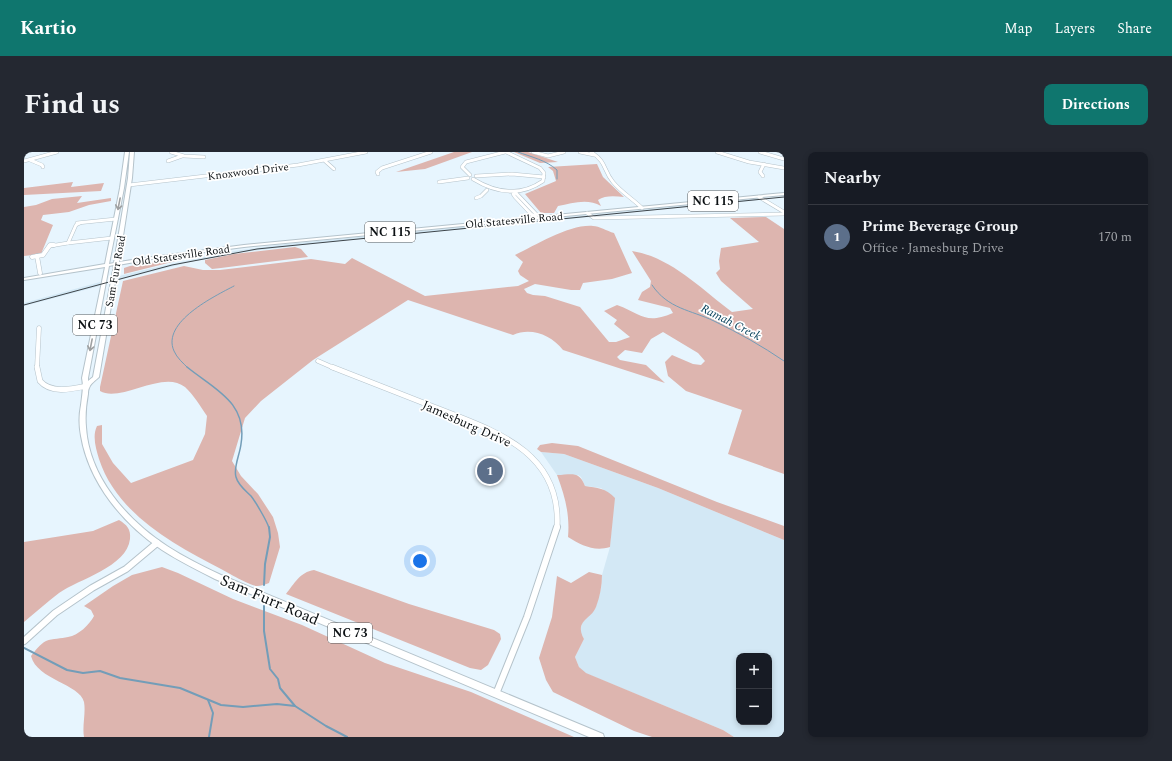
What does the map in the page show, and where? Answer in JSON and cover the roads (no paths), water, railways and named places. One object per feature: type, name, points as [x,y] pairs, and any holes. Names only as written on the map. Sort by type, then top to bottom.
[{"type":"main road","name":"Sam Furr Road","points":[[127,152],[116,219],[85,378],[87,386],[82,427],[91,463],[104,488],[118,506],[157,543],[190,563],[225,580],[600,737]]},
{"type":"main road","name":"Sam Furr Road","points":[[87,386],[96,377],[117,262],[129,185],[132,152]]},
{"type":"main road","points":[[125,170],[126,184],[129,185]]},
{"type":"main road","name":"Old Statesville Road","points":[[24,276],[107,263],[244,246],[784,194]]},
{"type":"main road","name":"Old Statesville Road","points":[[24,279],[107,263]]},
{"type":"street","points":[[24,161],[57,152]]},
{"type":"street","points":[[171,152],[182,156],[204,157]]},
{"type":"street","name":"Knoxwood Drive","points":[[129,185],[272,169],[325,161],[366,152]]},
{"type":"street","points":[[378,174],[378,170],[382,168],[432,152]]},
{"type":"street","points":[[469,176],[462,166],[466,162],[505,152],[540,168],[544,173],[543,181],[532,189],[515,193],[488,189],[474,177]]},
{"type":"street","points":[[533,152],[548,156],[557,156],[564,152]]},
{"type":"street","points":[[580,152],[600,158]]},
{"type":"street","points":[[591,152],[604,162],[613,183],[634,199],[642,208]]},
{"type":"street","points":[[717,152],[749,162],[784,168]]},
{"type":"street","points":[[760,152],[784,158]]},
{"type":"street","points":[[168,162],[182,156]]},
{"type":"street","points":[[30,160],[42,165],[43,167]]},
{"type":"street","points":[[325,161],[334,169]]},
{"type":"street","points":[[763,176],[760,172],[764,164]]},
{"type":"street","points":[[439,182],[469,176],[474,177],[512,174],[544,177]]},
{"type":"street","points":[[477,197],[488,189]]},
{"type":"street","points":[[515,193],[518,194],[536,214],[536,217]]},
{"type":"street","points":[[515,193],[514,194],[522,204],[531,214],[536,217]]},
{"type":"street","points":[[759,197],[784,213]]},
{"type":"street","points":[[522,204],[526,203]]},
{"type":"street","points":[[587,213],[594,218],[784,213]]},
{"type":"street","points":[[68,243],[77,223],[116,219]]},
{"type":"street","points":[[32,257],[44,254],[50,245],[112,238]]},
{"type":"street","points":[[37,256],[40,273]]},
{"type":"street","points":[[39,328],[37,354],[38,378],[41,383],[48,387],[60,389],[87,386]]},
{"type":"street","name":"Jamesburg Drive","points":[[318,361],[496,433],[526,450],[548,477],[558,505],[558,529],[527,617],[496,694]]},
{"type":"street","points":[[24,641],[55,613],[92,588],[126,569],[157,543]]},
{"type":"waterway","points":[[518,152],[538,159],[553,167],[557,170],[557,179]]},
{"type":"waterway","name":"Ramah Creek","points":[[652,285],[658,293],[673,304],[732,330],[784,361]]},
{"type":"waterway","points":[[187,367],[178,358],[174,351],[172,340],[175,330],[182,320],[192,311],[203,303],[234,286]]},
{"type":"waterway","points":[[187,367],[218,390],[234,407],[239,417],[242,430],[241,444],[235,469],[236,477],[240,485],[255,502],[269,528]]},
{"type":"waterway","points":[[264,585],[265,564],[270,537],[269,527]]},
{"type":"waterway","points":[[264,606],[264,631],[270,669],[278,679],[280,688],[295,706]]},
{"type":"waterway","points":[[24,648],[67,670],[83,673],[100,671],[120,678],[180,688],[221,705],[243,707],[277,704],[295,706]]},
{"type":"waterway","points":[[208,700],[213,713],[209,737]]},
{"type":"waterway","points":[[295,706],[326,726],[347,737]]},
{"type":"railway","points":[[24,305],[172,265],[257,249],[784,197]]},
{"type":"place","name":"Prime Beverage Group","points":[[490,471]]}]
